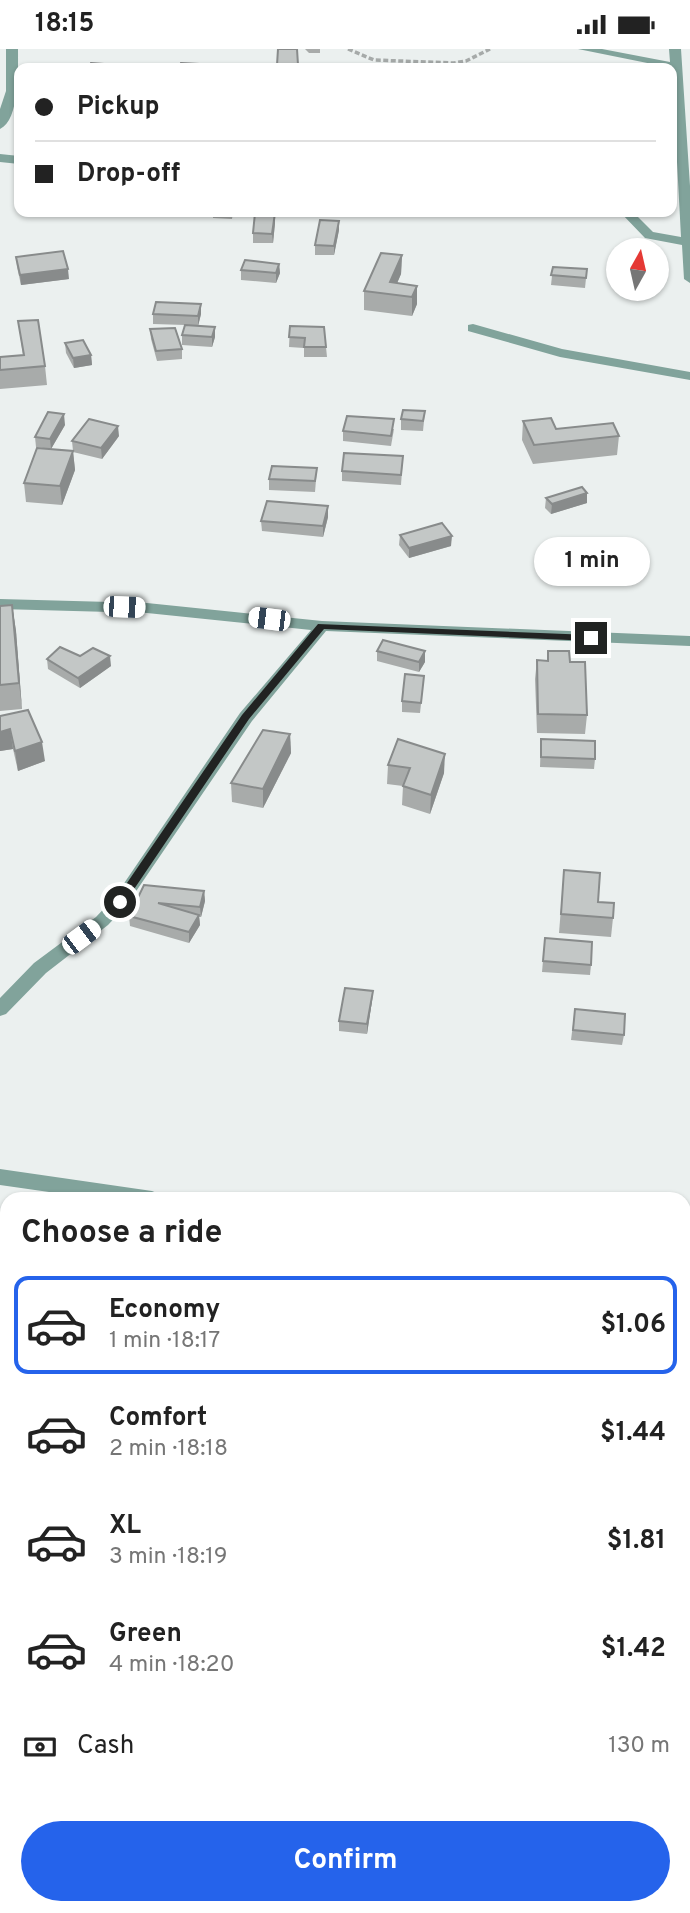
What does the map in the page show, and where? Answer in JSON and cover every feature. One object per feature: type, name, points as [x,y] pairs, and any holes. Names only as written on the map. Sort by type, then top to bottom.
[{"type":"street","points":[[0,125],[12,91],[12,49]]},
{"type":"street","points":[[584,49],[655,63]]},
{"type":"street","points":[[677,99],[690,279]]},
{"type":"street","points":[[631,217],[649,235],[686,242]]},
{"type":"street","points":[[473,328],[560,352],[690,376]]},
{"type":"street","points":[[0,604],[147,608],[322,626],[690,641]]},
{"type":"street","points":[[0,1009],[40,968],[102,921],[120,902],[246,717],[322,626]]},
{"type":"street","points":[[0,1177],[104,1192]]},
{"type":"path","points":[[348,49],[378,60],[454,63],[466,61],[490,49]]},
{"type":"building","points":[[278,49],[297,49],[298,63],[277,63]]},
{"type":"building","points":[[255,217],[274,217],[272,234],[253,233]]},
{"type":"building","points":[[320,220],[339,221],[334,246],[315,245]]},
{"type":"building","points":[[63,251],[68,269],[20,275],[16,257]]},
{"type":"building","points":[[381,253],[402,255],[390,282],[417,286],[412,297],[364,291]]},
{"type":"building","points":[[245,260],[279,264],[276,273],[241,270]]},
{"type":"building","points":[[553,267],[587,269],[586,278],[551,275]]},
{"type":"building","points":[[156,302],[201,304],[198,316],[153,314]]},
{"type":"building","points":[[38,320],[45,366],[0,370],[0,357],[24,355],[18,321]]},
{"type":"building","points":[[185,325],[215,327],[212,337],[182,335]]},
{"type":"building","points":[[290,326],[324,327],[326,347],[304,347],[305,338],[289,337]]},
{"type":"building","points":[[175,328],[182,349],[156,351],[150,329]]},
{"type":"building","points":[[83,340],[91,355],[73,358],[65,343]]},
{"type":"building","points":[[403,410],[425,411],[423,421],[401,419]]},
{"type":"building","points":[[48,412],[64,414],[50,439],[35,437]]},
{"type":"building","points":[[347,416],[394,419],[391,436],[343,431]]},
{"type":"building","points":[[551,418],[556,429],[613,423],[619,436],[534,445],[523,421]]},
{"type":"building","points":[[89,419],[118,426],[101,448],[72,441]]},
{"type":"building","points":[[37,448],[73,451],[60,486],[24,483]]},
{"type":"building","points":[[344,453],[403,456],[401,475],[342,471]]},
{"type":"building","points":[[272,466],[317,468],[315,481],[269,479]]},
{"type":"building","points":[[582,487],[587,493],[552,504],[546,498]]},
{"type":"building","points":[[267,501],[328,506],[323,526],[261,521]]},
{"type":"building","points":[[442,523],[452,536],[409,548],[400,535]]},
{"type":"building","points":[[12,605],[19,683],[0,685],[0,606]]},
{"type":"building","points":[[383,640],[425,651],[419,662],[377,651]]},
{"type":"building","points":[[60,647],[80,656],[93,648],[110,656],[78,678],[47,659]]},
{"type":"building","points":[[548,651],[569,651],[570,662],[585,662],[587,715],[538,714],[537,660],[548,661]]},
{"type":"building","points":[[405,674],[424,676],[421,703],[402,701]]},
{"type":"building","points":[[28,710],[42,742],[15,751],[10,729],[0,732],[0,716]]},
{"type":"building","points":[[263,730],[290,734],[263,789],[231,783]]},
{"type":"building","points":[[398,739],[445,754],[431,795],[403,786],[410,768],[388,765]]},
{"type":"building","points":[[541,739],[595,741],[595,759],[541,757]]},
{"type":"building","points":[[564,870],[600,873],[598,902],[614,903],[613,918],[561,914]]},
{"type":"building","points":[[144,885],[204,891],[200,907],[158,903],[199,915],[189,932],[129,916]]},
{"type":"building","points":[[545,938],[592,942],[591,965],[543,961]]},
{"type":"building","points":[[345,988],[373,991],[367,1024],[339,1021]]},
{"type":"building","points":[[575,1009],[625,1014],[624,1035],[573,1030]]},
{"type":"route","points":[[120,902],[246,717],[275,686],[322,626],[591,638]]}]
